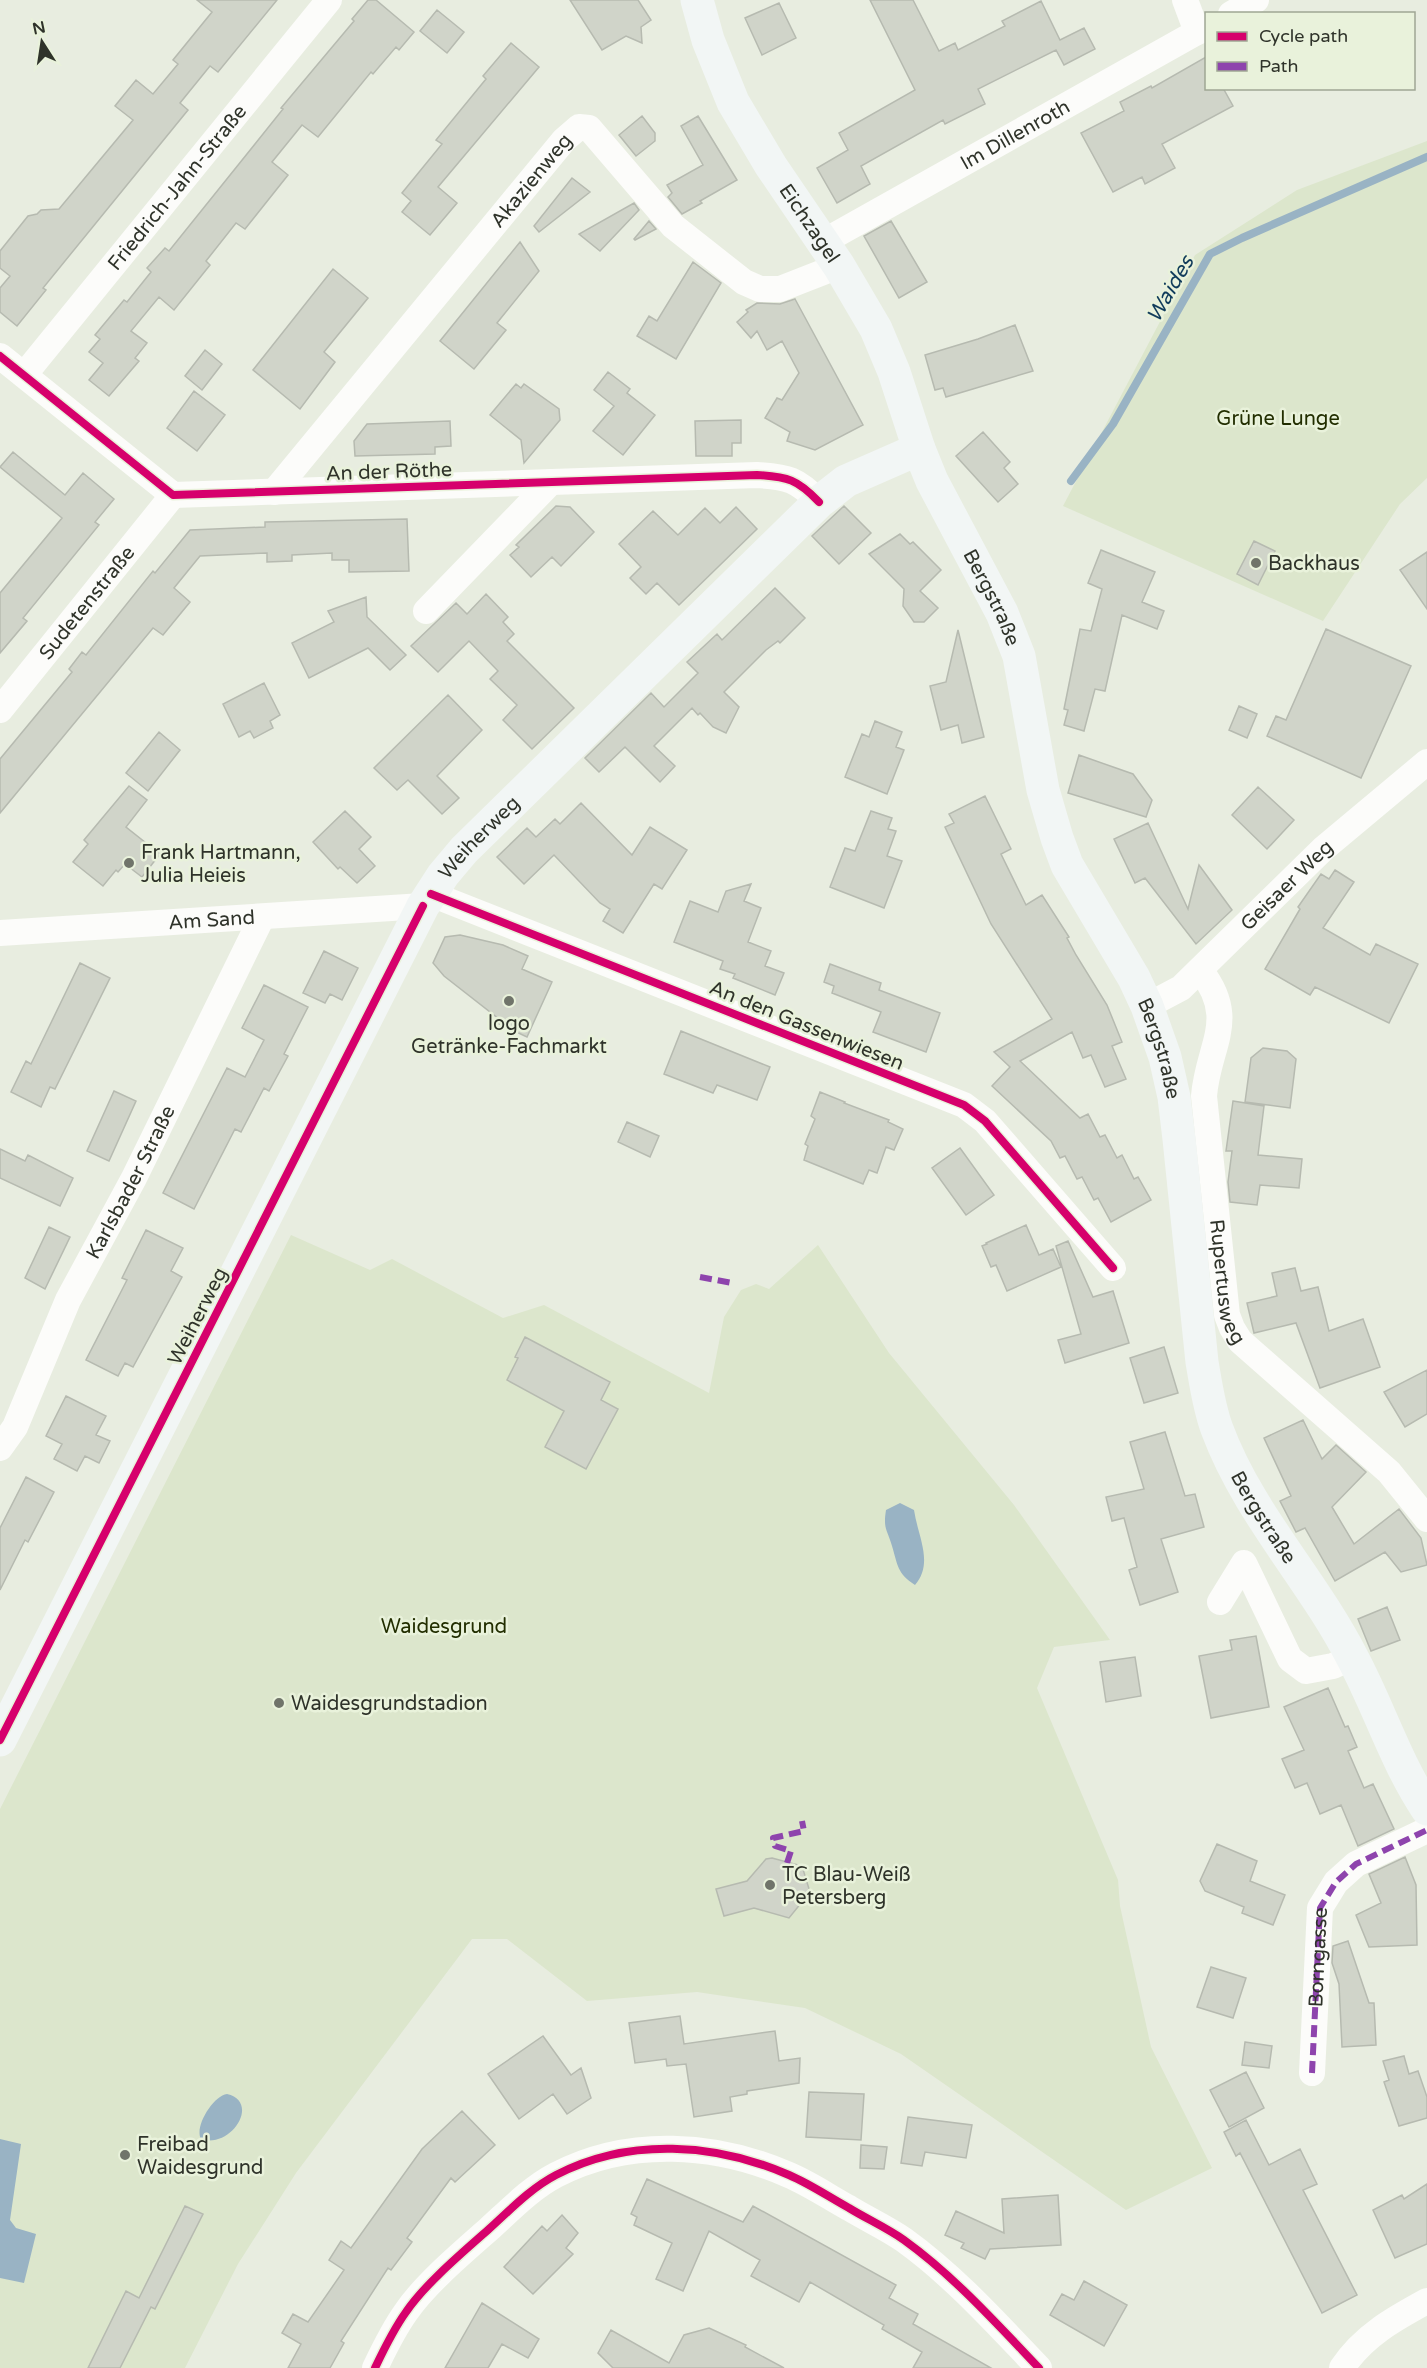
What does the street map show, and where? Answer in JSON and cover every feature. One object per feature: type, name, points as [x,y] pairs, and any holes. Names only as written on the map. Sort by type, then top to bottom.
[{"type":"main road","name":"Eichzagel","points":[[697,0],[708,40],[733,102],[771,166],[831,254],[876,329],[894,372],[919,449]]},
{"type":"main road","name":"Weiherweg","points":[[0,1740],[427,900],[464,850],[819,502],[846,481],[919,449]]},
{"type":"main road","name":"Bergstraße","points":[[919,449],[932,481],[1002,613],[1019,656],[1043,790],[1067,865],[1119,951],[1147,1006],[1165,1057],[1174,1098],[1202,1362],[1217,1429],[1236,1472],[1260,1515],[1324,1610],[1352,1657],[1395,1753],[1427,1809]]},
{"type":"street","name":"Friedrich-Jahn-Straße","points":[[24,375],[329,0]]},
{"type":"street","points":[[1185,0],[1202,30]]},
{"type":"street","points":[[1235,12],[1256,0]]},
{"type":"street","name":"Im Dillenroth","points":[[831,254],[1202,30]]},
{"type":"street","name":"Akazienweg","points":[[274,492],[564,140],[579,127],[589,128],[679,231],[744,282],[760,289],[780,289],[803,282],[831,254]]},
{"type":"street","points":[[0,356],[173,495]]},
{"type":"street","name":"An der Röthe","points":[[173,495],[757,475],[797,481],[819,502]]},
{"type":"street","points":[[426,611],[551,482]]},
{"type":"street","name":"Sudetenstraße","points":[[0,710],[173,495]]},
{"type":"street","name":"Geisaer Weg","points":[[1147,1006],[1181,988],[1323,849],[1427,762]]},
{"type":"street","name":"Am Sand","points":[[0,933],[262,917],[427,900]]},
{"type":"street","name":"An den Gassenwiesen","points":[[427,900],[964,1105],[985,1121],[1113,1268]]},
{"type":"street","name":"Karlsbader Straße","points":[[0,1448],[15,1427],[68,1300],[134,1178],[262,917]]},
{"type":"street","name":"Rupertusweg","points":[[1200,970],[1215,993],[1220,1009],[1219,1037],[1209,1064],[1204,1096],[1227,1315],[1232,1328],[1240,1341],[1389,1472],[1427,1519]]},
{"type":"street","points":[[1220,1602],[1244,1563],[1290,1659],[1306,1671],[1333,1666],[1352,1657]]},
{"type":"street","name":"Borngasse","points":[[1312,2073],[1320,1908],[1336,1882],[1356,1864],[1427,1830]]},
{"type":"street","points":[[375,2368],[391,2335],[407,2310],[456,2259],[529,2193],[555,2176],[586,2161],[615,2153],[648,2149],[708,2151],[740,2156],[801,2181],[903,2240],[962,2289],[1039,2368]]},
{"type":"street","points":[[1342,2368],[1366,2339],[1395,2318],[1427,2301]]},
{"type":"green space","name":"Grüne Lunge","points":[[1427,141],[1427,478],[1400,504],[1323,621],[1063,506],[1195,255],[1297,190]]},
{"type":"green space","name":"Waidesgrund","points":[[291,1235],[370,1270],[392,1259],[503,1318],[544,1305],[709,1393],[724,1317],[741,1290],[756,1284],[769,1289],[818,1245],[889,1353],[1014,1505],[1110,1640],[1054,1647],[1037,1688],[1118,1880],[1120,1906],[1151,2047],[1212,2168],[1126,2210],[901,2054],[805,2008],[697,1992],[587,2001],[507,1939],[472,1939],[296,2173],[238,2264],[185,2368],[0,2368],[0,1809]]},
{"type":"water","points":[[900,1503],[914,1510],[923,1549],[921,1577],[915,1585],[899,1568],[885,1525],[886,1510]]},
{"type":"water","points":[[227,2094],[237,2099],[242,2106],[242,2114],[238,2123],[222,2137],[212,2140],[201,2139],[200,2127],[206,2113],[216,2100]]},
{"type":"water","points":[[0,2139],[21,2144],[10,2220],[16,2228],[36,2234],[24,2283],[0,2278]]},
{"type":"building","points":[[197,0],[277,0],[218,72],[210,66],[180,103],[188,110],[43,288],[46,290],[17,326],[0,312],[0,288],[10,276],[0,268],[0,251],[28,216],[37,214],[41,210],[59,209],[133,120],[115,106],[136,80],[153,94],[178,64],[173,60],[212,12]]},
{"type":"building","points":[[368,0],[376,0],[414,32],[399,50],[396,47],[373,74],[371,72],[318,137],[302,125],[272,162],[288,175],[245,229],[236,223],[206,261],[210,265],[174,310],[159,297],[131,331],[147,343],[135,358],[139,361],[109,396],[89,380],[103,363],[89,352],[100,339],[95,335],[124,300],[127,302],[151,272],[147,268],[165,248],[169,251],[283,109],[281,108],[354,21],[352,19]]},
{"type":"building","points":[[570,0],[638,0],[651,20],[641,27],[642,43],[626,36],[602,50]]},
{"type":"building","points":[[870,0],[913,0],[939,51],[955,43],[958,50],[1005,26],[1002,21],[1041,1],[1060,40],[1084,28],[1095,49],[1064,65],[1056,50],[978,89],[985,104],[945,124],[943,120],[861,166],[870,184],[837,203],[817,168],[848,150],[839,133],[915,90]]},
{"type":"building","points":[[779,3],[796,38],[762,55],[745,18]]},
{"type":"building","points":[[437,10],[464,32],[447,53],[420,31]]},
{"type":"building","points":[[511,43],[539,67],[438,187],[457,203],[430,235],[402,212],[411,201],[402,193],[442,144],[436,140],[486,79],[483,76]]},
{"type":"building","points":[[1205,58],[1205,90],[1224,90],[1233,106],[1162,144],[1175,168],[1145,184],[1142,177],[1113,192],[1081,133],[1124,111],[1120,102],[1151,86],[1152,88]]},
{"type":"building","points":[[642,116],[655,133],[655,141],[636,156],[619,135]]},
{"type":"building","points":[[698,116],[737,180],[682,214],[668,197],[672,193],[667,185],[703,165],[681,126]]},
{"type":"building","points":[[572,178],[590,192],[539,232],[534,226]]},
{"type":"building","points":[[634,203],[639,210],[600,251],[579,234]]},
{"type":"building","points":[[649,221],[656,229],[635,240],[634,239]]},
{"type":"building","points":[[891,221],[927,282],[899,298],[864,236]]},
{"type":"building","points":[[520,242],[539,271],[497,323],[506,330],[474,369],[440,341]]},
{"type":"building","points":[[693,262],[721,283],[676,359],[637,336],[649,316],[657,321]]},
{"type":"building","points":[[333,269],[368,298],[324,352],[335,362],[300,409],[253,370]]},
{"type":"building","points":[[795,299],[863,425],[815,450],[787,441],[790,432],[765,418],[777,398],[782,400],[799,373],[782,341],[767,350],[757,331],[751,338],[737,322],[748,312],[746,310],[757,303],[780,304]]},
{"type":"building","points":[[1015,325],[1033,371],[946,397],[943,388],[935,390],[925,355]]},
{"type":"building","points":[[205,350],[222,364],[202,390],[185,376]]},
{"type":"building","points":[[608,372],[630,389],[627,393],[655,415],[623,455],[593,431],[614,406],[594,390]]},
{"type":"building","points":[[516,384],[521,388],[524,384],[559,409],[560,420],[524,463],[521,440],[490,415]]},
{"type":"building","points":[[194,391],[225,415],[197,451],[167,428]]},
{"type":"building","points":[[741,420],[741,443],[732,443],[732,456],[696,456],[695,421]]},
{"type":"building","points":[[450,421],[451,446],[435,447],[435,454],[355,456],[354,441],[367,424]]},
{"type":"building","points":[[983,432],[1010,462],[1004,468],[1018,484],[998,502],[956,456]]},
{"type":"building","points":[[13,452],[65,495],[83,473],[114,499],[95,522],[99,525],[23,618],[27,621],[0,653],[0,593],[62,518],[0,467]]},
{"type":"building","points":[[556,506],[570,507],[594,532],[561,566],[552,557],[531,577],[510,555],[519,547],[516,545]]},
{"type":"building","points":[[844,506],[871,533],[839,564],[812,536]]},
{"type":"building","points":[[736,507],[757,529],[679,605],[657,583],[646,594],[630,578],[641,567],[619,544],[653,511],[678,535],[705,508],[720,523]]},
{"type":"building","points":[[407,519],[409,571],[349,572],[349,560],[332,560],[332,553],[292,555],[292,561],[267,562],[267,553],[200,556],[174,588],[190,602],[163,635],[153,628],[0,813],[0,759],[72,672],[69,669],[82,652],[86,655],[153,571],[155,573],[190,530],[265,527],[265,522]]},
{"type":"building","points":[[900,534],[910,544],[913,542],[941,570],[920,591],[938,608],[924,622],[914,622],[903,606],[904,589],[869,554]]},
{"type":"building","name":"Backhaus","points":[[1254,541],[1275,551],[1258,585],[1237,574]]},
{"type":"building","points":[[1101,550],[1155,572],[1142,602],[1164,611],[1157,629],[1122,615],[1105,691],[1095,689],[1084,731],[1064,725],[1068,710],[1064,709],[1080,629],[1091,631],[1102,589],[1088,583]]},
{"type":"building","points":[[1427,552],[1427,609],[1400,570]]},
{"type":"building","points":[[775,588],[805,618],[780,643],[778,641],[766,650],[724,692],[739,707],[726,733],[713,727],[692,708],[654,746],[675,766],[660,782],[625,747],[599,772],[585,758],[651,693],[664,707],[698,673],[687,662],[717,634],[722,640]]},
{"type":"building","points":[[486,594],[508,617],[503,622],[514,634],[507,641],[574,708],[532,749],[503,720],[517,705],[490,679],[498,671],[469,641],[438,672],[411,646],[456,603],[467,614]]},
{"type":"building","points":[[366,597],[367,617],[406,655],[390,670],[368,648],[309,678],[292,643],[334,622],[328,611]]},
{"type":"building","points":[[1326,629],[1411,666],[1361,778],[1267,736],[1276,716],[1286,720]]},
{"type":"building","points":[[958,630],[984,737],[962,743],[958,725],[941,730],[930,686],[946,682]]},
{"type":"building","points":[[264,683],[280,715],[270,721],[273,728],[254,738],[250,731],[239,737],[223,704]]},
{"type":"building","points":[[448,695],[482,730],[437,776],[459,798],[442,814],[408,780],[397,790],[374,768]]},
{"type":"building","points":[[1239,706],[1257,714],[1247,738],[1229,730]]},
{"type":"building","points":[[875,721],[902,732],[896,747],[904,750],[887,794],[845,777],[862,734],[869,737]]},
{"type":"building","points":[[159,732],[180,750],[148,791],[126,773]]},
{"type":"building","points":[[1079,755],[1133,774],[1152,800],[1146,817],[1068,793]]},
{"type":"building","points":[[129,786],[147,800],[126,827],[160,854],[142,877],[125,864],[118,872],[116,870],[103,886],[73,862],[88,844],[84,840]]},
{"type":"building","points":[[1258,787],[1294,820],[1267,849],[1232,815]]},
{"type":"building","points":[[985,796],[1011,849],[1001,854],[1026,905],[1042,895],[1069,937],[1067,938],[1076,955],[1107,1005],[1122,1042],[1112,1046],[1126,1079],[1105,1087],[1091,1055],[1083,1058],[1072,1032],[1020,1061],[1080,1118],[1088,1114],[1100,1137],[1105,1135],[1117,1158],[1122,1155],[1134,1179],[1138,1177],[1151,1200],[1111,1222],[1098,1198],[1094,1200],[1082,1177],[1077,1179],[1065,1156],[1060,1158],[1051,1141],[992,1086],[1010,1067],[994,1052],[1052,1019],[991,924],[945,827],[954,823],[949,814]]},
{"type":"building","points":[[581,803],[632,855],[650,827],[687,850],[662,889],[654,884],[623,933],[603,921],[610,909],[600,903],[554,855],[524,884],[497,857],[527,828],[536,837],[555,819],[560,824]]},
{"type":"building","points":[[345,811],[371,837],[359,849],[375,866],[357,883],[340,867],[338,869],[313,842]]},
{"type":"building","points":[[871,811],[892,818],[888,829],[896,831],[887,856],[902,861],[884,908],[830,887],[845,848],[855,851]]},
{"type":"building","points":[[1148,823],[1188,909],[1199,865],[1232,910],[1196,944],[1145,878],[1135,883],[1114,839]]},
{"type":"building","points":[[1335,870],[1354,882],[1323,928],[1370,955],[1376,944],[1418,964],[1389,1023],[1315,987],[1310,995],[1265,969],[1300,909],[1298,907],[1321,874],[1329,879]]},
{"type":"building","points":[[751,884],[744,901],[761,908],[748,942],[771,951],[765,966],[784,973],[775,995],[733,978],[735,974],[720,969],[723,961],[674,942],[690,901],[718,912],[726,891]]},
{"type":"building","name":"logo Getränke-Fachmarkt","points":[[460,935],[503,945],[528,956],[522,969],[552,982],[527,1037],[497,1023],[499,1019],[444,976],[433,963],[445,937]]},
{"type":"building","points":[[324,951],[358,968],[342,1000],[330,994],[325,1003],[303,993]]},
{"type":"building","points":[[80,963],[110,978],[55,1089],[50,1087],[41,1107],[11,1092],[26,1061],[31,1064]]},
{"type":"building","points":[[830,964],[881,983],[879,990],[940,1013],[926,1052],[873,1032],[881,1012],[832,993],[834,986],[824,982]]},
{"type":"building","points":[[264,985],[308,1007],[284,1054],[288,1056],[269,1091],[264,1088],[241,1132],[235,1129],[194,1209],[163,1193],[227,1068],[245,1077],[264,1040],[242,1028]]},
{"type":"building","points":[[681,1031],[770,1067],[757,1100],[717,1085],[713,1093],[664,1074]]},
{"type":"building","points":[[1263,1048],[1287,1051],[1296,1059],[1290,1108],[1245,1102],[1251,1058]]},
{"type":"building","points":[[114,1091],[136,1101],[109,1161],[87,1151]]},
{"type":"building","points":[[820,1092],[889,1120],[888,1122],[903,1129],[894,1150],[886,1147],[877,1173],[869,1170],[863,1184],[804,1160],[808,1146],[805,1144],[815,1119],[811,1116]]},
{"type":"building","points":[[1233,1101],[1264,1106],[1258,1155],[1302,1159],[1299,1188],[1260,1185],[1257,1205],[1230,1202],[1228,1182],[1232,1151],[1226,1151]]},
{"type":"building","points":[[627,1122],[659,1136],[650,1157],[618,1142]]},
{"type":"building","points":[[960,1148],[994,1195],[966,1215],[932,1168]]},
{"type":"building","points":[[0,1149],[25,1161],[28,1155],[73,1178],[60,1206],[0,1178]]},
{"type":"building","points":[[1026,1225],[1039,1255],[1053,1249],[1061,1267],[1007,1291],[996,1265],[991,1267],[982,1246]]},
{"type":"building","points":[[49,1227],[70,1237],[45,1289],[25,1278]]},
{"type":"building","points":[[146,1230],[183,1248],[171,1271],[182,1277],[133,1367],[125,1363],[118,1376],[86,1360],[127,1280],[122,1278]]},
{"type":"building","points":[[1068,1241],[1093,1297],[1113,1291],[1129,1343],[1065,1363],[1058,1340],[1081,1334],[1056,1246]]},
{"type":"building","points":[[1295,1268],[1301,1291],[1318,1287],[1329,1331],[1363,1319],[1380,1367],[1320,1388],[1296,1323],[1254,1333],[1247,1303],[1277,1296],[1272,1273]]},
{"type":"building","points":[[525,1337],[610,1382],[601,1400],[618,1409],[586,1469],[545,1447],[564,1411],[507,1380]]},
{"type":"building","points":[[1164,1347],[1178,1393],[1144,1403],[1130,1358]]},
{"type":"building","points":[[1427,1370],[1427,1414],[1405,1427],[1384,1392]]},
{"type":"building","points":[[66,1396],[106,1416],[96,1435],[110,1441],[99,1463],[85,1456],[77,1471],[54,1459],[62,1444],[46,1436]]},
{"type":"building","points":[[1303,1420],[1322,1459],[1336,1445],[1366,1472],[1332,1507],[1354,1544],[1399,1509],[1421,1538],[1427,1565],[1401,1572],[1385,1552],[1335,1581],[1305,1528],[1296,1532],[1280,1501],[1291,1496],[1264,1438]]},
{"type":"building","points":[[1165,1432],[1185,1496],[1195,1494],[1204,1527],[1161,1539],[1178,1592],[1140,1605],[1129,1570],[1137,1567],[1124,1518],[1112,1521],[1106,1497],[1144,1489],[1130,1442]]},
{"type":"building","points":[[26,1477],[54,1492],[28,1542],[25,1540],[0,1590],[0,1528]]},
{"type":"building","points":[[1387,1607],[1400,1640],[1371,1651],[1358,1619]]},
{"type":"building","points":[[1256,1636],[1269,1707],[1211,1718],[1199,1656],[1232,1650],[1230,1640]]},
{"type":"building","points":[[1135,1657],[1141,1696],[1106,1702],[1100,1662]]},
{"type":"building","points":[[1328,1688],[1345,1727],[1348,1726],[1357,1747],[1348,1751],[1364,1788],[1373,1784],[1394,1829],[1358,1846],[1341,1805],[1320,1814],[1307,1783],[1295,1788],[1282,1759],[1304,1750],[1284,1707]]},
{"type":"building","points":[[1217,1844],[1257,1861],[1250,1881],[1285,1895],[1273,1925],[1242,1913],[1244,1907],[1205,1891],[1200,1881]]},
{"type":"building","points":[[1405,1857],[1416,1885],[1417,1945],[1369,1947],[1356,1915],[1381,1903],[1369,1874]]},
{"type":"building","name":"TC Blau-Weiß Petersberg","points":[[772,1858],[802,1866],[810,1892],[789,1918],[754,1908],[724,1916],[716,1889],[747,1881],[766,1859]]},
{"type":"building","points":[[1348,1941],[1369,2003],[1374,2003],[1376,2045],[1342,2047],[1339,1984],[1332,1963],[1333,1946]]},
{"type":"building","points":[[1211,1967],[1246,1978],[1233,2018],[1197,2007]]},
{"type":"building","points":[[680,2016],[684,2044],[775,2031],[779,2061],[800,2058],[799,2083],[747,2091],[747,2094],[730,2097],[732,2111],[694,2117],[686,2064],[667,2066],[666,2059],[635,2063],[629,2023]]},
{"type":"building","points":[[543,2036],[571,2075],[581,2068],[591,2098],[567,2114],[553,2094],[519,2119],[488,2074]]},
{"type":"building","points":[[1245,2042],[1272,2046],[1269,2068],[1242,2065]]},
{"type":"building","points":[[1404,2056],[1409,2074],[1418,2071],[1427,2097],[1427,2118],[1399,2126],[1384,2082],[1389,2080],[1383,2061]]},
{"type":"building","points":[[1246,2072],[1264,2108],[1229,2127],[1210,2090]]},
{"type":"building","points":[[809,2092],[864,2094],[861,2140],[806,2137]]},
{"type":"building","points":[[462,2111],[495,2145],[455,2182],[451,2178],[407,2238],[412,2242],[391,2270],[388,2268],[341,2341],[344,2343],[330,2368],[288,2368],[301,2344],[282,2333],[293,2314],[308,2322],[344,2270],[329,2260],[341,2241],[351,2248],[422,2149]]},
{"type":"building","points":[[908,2117],[972,2125],[966,2158],[925,2152],[922,2166],[901,2163]]},
{"type":"building","points":[[1246,2120],[1269,2165],[1300,2149],[1317,2184],[1303,2190],[1357,2295],[1322,2313],[1240,2153],[1236,2156],[1224,2132]]},
{"type":"building","points":[[861,2145],[887,2147],[884,2169],[860,2168]]},
{"type":"building","points":[[647,2179],[743,2222],[753,2206],[896,2285],[889,2298],[918,2314],[913,2324],[991,2368],[913,2368],[922,2352],[882,2329],[884,2325],[810,2282],[799,2302],[751,2276],[760,2260],[709,2231],[683,2291],[656,2279],[672,2243],[634,2225],[637,2217],[631,2214]]},
{"type":"building","points":[[1427,2184],[1427,2244],[1395,2258],[1373,2210],[1402,2195],[1404,2199]]},
{"type":"building","points":[[1058,2195],[1061,2245],[990,2249],[985,2259],[961,2248],[964,2243],[945,2235],[956,2211],[1004,2233],[1002,2199]]},
{"type":"building","points":[[185,2206],[203,2214],[155,2309],[151,2307],[120,2368],[88,2368],[126,2291],[139,2298]]},
{"type":"building","points":[[562,2215],[578,2233],[566,2248],[573,2254],[533,2294],[504,2267],[542,2226],[547,2231]]},
{"type":"building","points":[[1084,2281],[1127,2305],[1104,2346],[1050,2315],[1062,2294],[1074,2300]]},
{"type":"building","points":[[482,2303],[539,2339],[528,2358],[502,2344],[488,2368],[445,2368]]},
{"type":"building","points":[[709,2328],[746,2345],[745,2347],[784,2368],[613,2368],[598,2353],[611,2330],[669,2363],[684,2335]]},
{"type":"waterway","name":"Waides","points":[[1071,481],[1113,424],[1210,254],[1427,157]]},
{"type":"marked path","points":[[700,1277],[732,1283]]},
{"type":"marked path","points":[[787,1863],[791,1851],[775,1846],[773,1838],[804,1831],[802,1821]]},
{"type":"marked path","points":[[1312,2073],[1320,1908],[1336,1882],[1356,1864],[1427,1830]]},
{"type":"cycle path","points":[[0,356],[173,495],[757,475],[784,478],[798,484],[819,502]]},
{"type":"cycle path","points":[[431,894],[964,1105],[985,1121],[1113,1268]]},
{"type":"cycle path","points":[[0,1740],[423,906]]},
{"type":"cycle path","points":[[375,2368],[397,2326],[423,2290],[538,2186],[584,2163],[613,2154],[672,2149],[732,2156],[761,2164],[804,2182],[891,2231],[958,2285],[1039,2368]]},
{"type":"place","name":"Backhaus","points":[[1256,563]]},
{"type":"place","name":"Frank Hartmann, Julia Heieis","points":[[129,863]]},
{"type":"place","name":"logo Getränke-Fachmarkt","points":[[509,1001]]},
{"type":"place","name":"Waidesgrundstadion","points":[[279,1703]]},
{"type":"place","name":"TC Blau-Weiß Petersberg","points":[[770,1885]]},
{"type":"place","name":"Freibad Waidesgrund","points":[[125,2155]]}]
